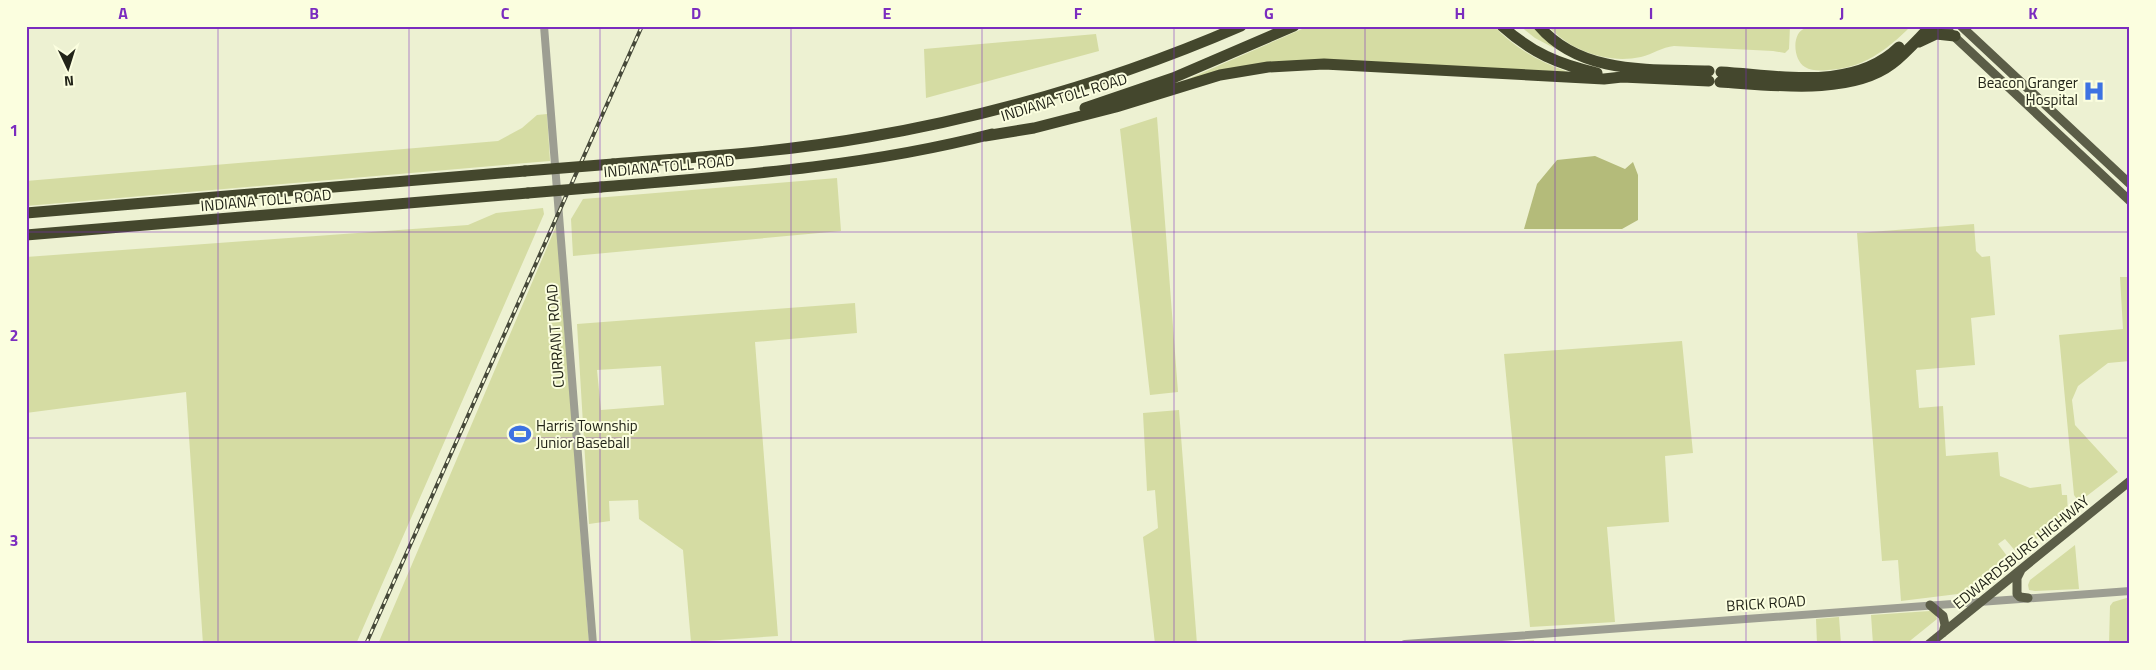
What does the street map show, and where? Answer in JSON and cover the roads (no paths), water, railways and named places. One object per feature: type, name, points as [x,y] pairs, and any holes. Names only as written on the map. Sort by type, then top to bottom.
[{"type":"highway","name":"INDIANA TOLL ROAD","points":[[26,213],[613,164],[786,148],[867,137],[940,123],[1033,100],[1093,82],[1180,51],[1240,26]]},
{"type":"highway","name":"INDIANA TOLL ROAD","points":[[26,235],[750,174],[828,165],[918,150],[985,136],[1057,116],[1142,89],[1211,63],[1294,26]]},
{"type":"highway","points":[[1502,26],[1536,52],[1556,62],[1622,77]]},
{"type":"highway","points":[[1511,26],[1524,37],[1552,54],[1582,64],[1822,86],[1867,78],[1884,69],[1927,37],[1936,34],[1954,36]]},
{"type":"highway","points":[[1538,26],[1548,37],[1568,51],[1589,60],[1615,67]]},
{"type":"highway","points":[[985,136],[1034,128],[1116,107],[1220,75],[1268,67],[1324,64],[1604,79],[1622,77],[1715,76],[1822,78],[1847,75],[1872,66],[1888,57],[1920,26]]},
{"type":"highway","points":[[1908,50],[1930,26]]},
{"type":"main road","points":[[1943,26],[2130,201]]},
{"type":"main road","points":[[1961,26],[2130,184]]},
{"type":"main road","name":"EDWARDSBURG HIGHWAY","points":[[1929,644],[2130,481]]},
{"type":"main road","points":[[2023,567],[2017,578],[2016,588],[2020,597],[2028,598]]},
{"type":"main road","points":[[1930,605],[1943,616],[1943,633]]},
{"type":"street","name":"CURRANT ROAD","points":[[544,26],[594,644]]},
{"type":"street","name":"BRICK ROAD","points":[[1404,644],[2130,591]]},
{"type":"railway","points":[[366,644],[642,26]]},
{"type":"place","name":"Beacon Granger Hospital","points":[[2094,91]]},
{"type":"place","name":"Harris Township Junior Baseball","points":[[520,434]]}]
